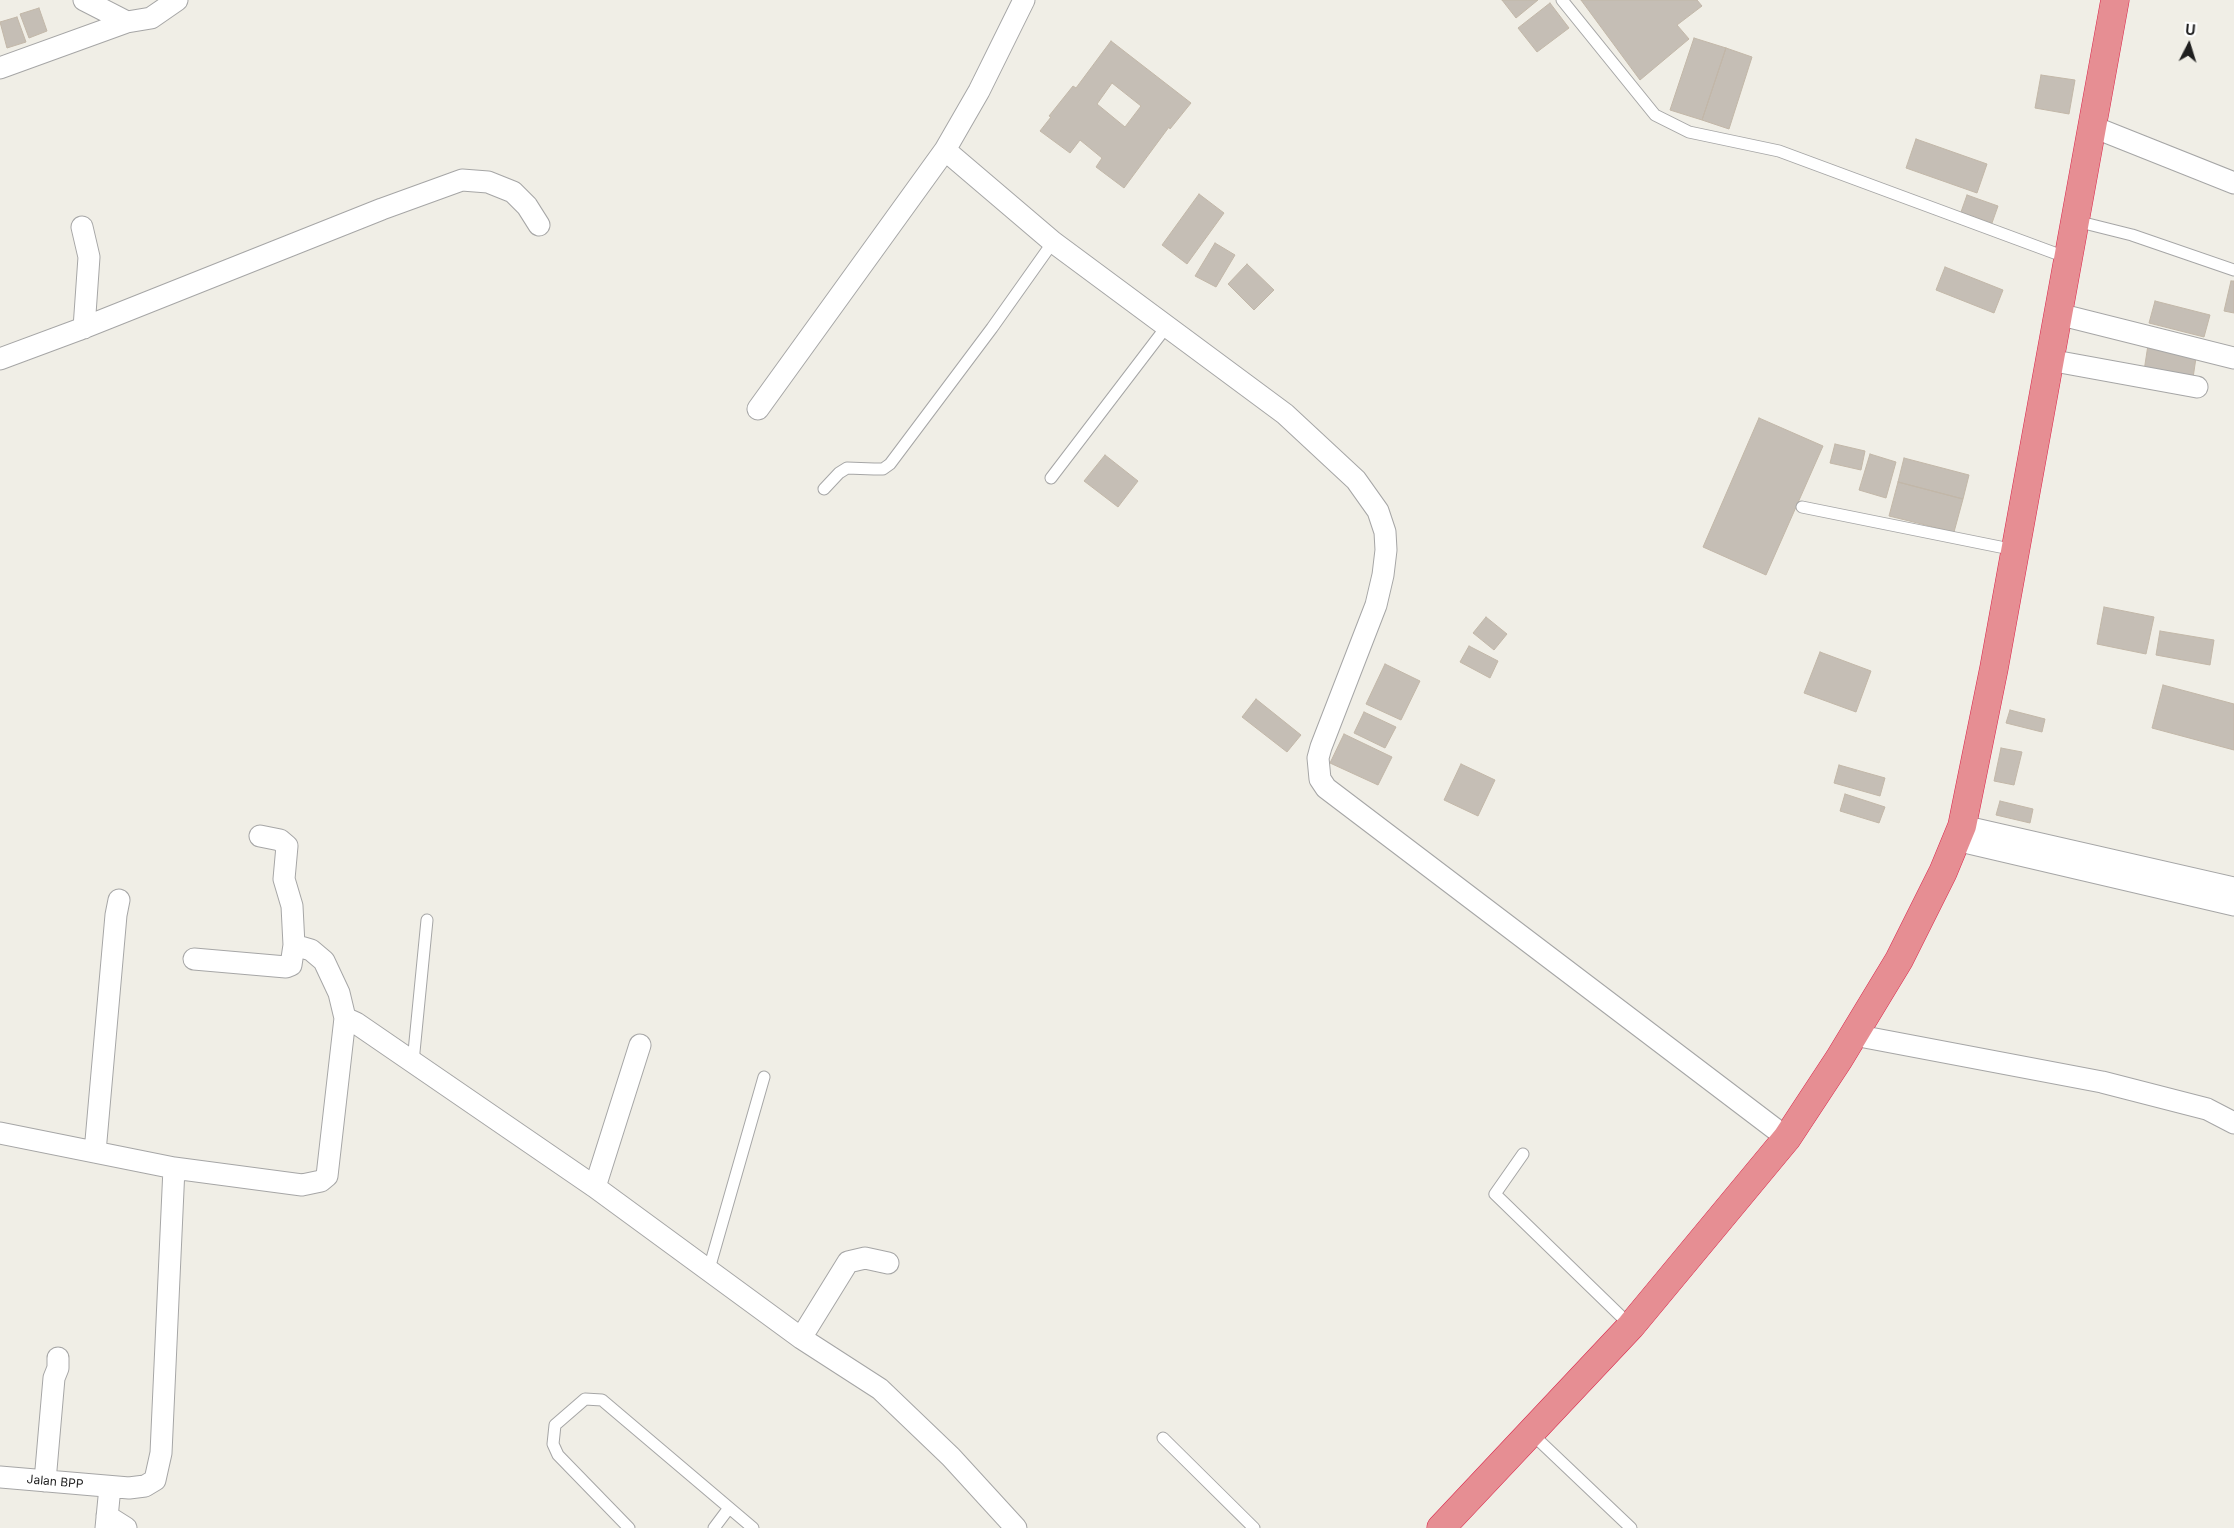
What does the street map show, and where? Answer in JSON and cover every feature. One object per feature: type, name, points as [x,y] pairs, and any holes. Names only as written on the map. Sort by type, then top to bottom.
[{"type":"highway","points":[[1441,1528],[1632,1326],[1787,1138],[1854,1035],[1899,960],[1944,872],[1959,833],[2015,550],[2115,0]]},
{"type":"street","points":[[84,0],[127,22]]},
{"type":"street","points":[[0,68],[127,22],[151,18],[177,0]]},
{"type":"street","points":[[758,409],[945,150],[979,92],[1024,0]]},
{"type":"street","points":[[2091,126],[2234,183]]},
{"type":"street","points":[[945,150],[1053,242],[1285,414],[1356,480],[1378,512],[1385,532],[1386,550],[1383,575],[1376,605],[1321,747],[1318,768],[1320,779],[1326,788],[1787,1138]]},
{"type":"street","points":[[0,359],[84,328],[382,209],[462,180],[488,182],[513,192],[527,206],[539,225]]},
{"type":"street","points":[[82,227],[89,257],[84,328]]},
{"type":"street","points":[[2058,314],[2234,358]]},
{"type":"street","points":[[2049,360],[2197,388]]},
{"type":"street","points":[[1959,833],[2234,888]]},
{"type":"street","points":[[1959,833],[2234,906]]},
{"type":"street","points":[[194,959],[288,966],[293,961],[292,906],[284,879],[287,846],[280,840],[260,836]]},
{"type":"street","points":[[95,1152],[119,900]]},
{"type":"street","points":[[0,1133],[174,1168],[302,1185],[321,1181],[327,1176],[329,1170],[345,1018],[339,993],[324,961],[311,950],[294,946]]},
{"type":"street","points":[[345,1018],[356,1023],[595,1187],[801,1338],[880,1389],[951,1457],[1016,1528]]},
{"type":"street","points":[[1854,1035],[2102,1082],[2207,1109],[2234,1123]]},
{"type":"street","points":[[595,1187],[640,1045]]},
{"type":"street","name":"Jalan BPP","points":[[0,1477],[129,1488],[145,1486],[155,1480],[161,1453],[174,1168]]},
{"type":"street","points":[[801,1338],[848,1262],[864,1258],[888,1263]]},
{"type":"street","points":[[45,1481],[54,1378],[58,1368],[58,1358]]},
{"type":"street","points":[[110,1487],[106,1522],[126,1528]]},
{"type":"lane","points":[[1562,0],[1655,115],[1689,132],[1779,152],[2068,258]]},
{"type":"lane","points":[[2076,221],[2132,235],[2234,270]]},
{"type":"lane","points":[[824,489],[839,472],[847,468],[883,468],[890,464],[986,336],[1053,242]]},
{"type":"lane","points":[[1051,478],[1167,326]]},
{"type":"lane","points":[[1802,507],[2015,550]]},
{"type":"lane","points":[[413,1062],[427,920]]},
{"type":"lane","points":[[708,1269],[764,1077]]},
{"type":"lane","points":[[1523,1154],[1494,1194],[1632,1326]]},
{"type":"lane","points":[[629,1528],[558,1455],[553,1444],[555,1425],[585,1399],[602,1400],[752,1528]]},
{"type":"lane","points":[[1531,1433],[1631,1528]]},
{"type":"lane","points":[[1163,1438],[1254,1528]]},
{"type":"lane","points":[[714,1528],[729,1508]]},
{"type":"building","points":[[1502,0],[1538,0],[1516,18]]},
{"type":"building","points":[[1581,0],[1697,0],[1702,6],[1677,25],[1689,39],[1640,80]]},
{"type":"building","points":[[1550,3],[1569,28],[1537,52],[1518,28]]},
{"type":"building","points":[[39,8],[47,31],[29,38],[20,14]]},
{"type":"building","points":[[17,17],[26,42],[7,48],[0,22]]},
{"type":"building","points":[[1694,38],[1726,48],[1702,120],[1670,110]]},
{"type":"building","points":[[1111,41],[1191,103],[1170,129],[1169,127],[1124,188],[1096,167],[1102,158],[1080,140],[1070,153],[1040,131],[1051,117],[1049,116],[1073,86],[1076,88]],"holes":[[[1112,83],[1141,106],[1125,127],[1097,104]]]},
{"type":"building","points":[[1726,48],[1752,57],[1729,129],[1702,120]]},
{"type":"building","points":[[2041,75],[2075,80],[2069,114],[2035,108]]},
{"type":"building","points":[[1916,139],[1987,164],[1977,193],[1906,168]]},
{"type":"building","points":[[1199,194],[1224,213],[1187,264],[1162,245]]},
{"type":"building","points":[[1967,195],[1998,206],[1992,223],[1961,212]]},
{"type":"building","points":[[1215,243],[1235,255],[1216,287],[1195,276]]},
{"type":"building","points":[[1247,264],[1274,290],[1254,310],[1228,284]]},
{"type":"building","points":[[1945,267],[2003,290],[1994,313],[1936,290]]},
{"type":"building","points":[[2231,281],[2234,281],[2234,313],[2224,311]]},
{"type":"building","points":[[2155,301],[2210,315],[2204,337],[2149,323]]},
{"type":"building","points":[[2148,345],[2197,351],[2193,378],[2144,371]]},
{"type":"building","points":[[1759,418],[1823,446],[1766,575],[1703,547]]},
{"type":"building","points":[[1835,444],[1865,451],[1861,470],[1830,463]]},
{"type":"building","points":[[1870,454],[1896,462],[1886,498],[1859,490]]},
{"type":"building","points":[[1105,455],[1138,481],[1118,507],[1084,481]]},
{"type":"building","points":[[1904,458],[1969,475],[1963,499],[1898,482]]},
{"type":"building","points":[[1898,482],[1963,499],[1954,532],[1889,516]]},
{"type":"building","points":[[2104,607],[2154,617],[2146,654],[2097,644]]},
{"type":"building","points":[[1486,617],[1507,634],[1494,650],[1473,633]]},
{"type":"building","points":[[2160,631],[2214,640],[2210,665],[2156,655]]},
{"type":"building","points":[[1469,646],[1498,661],[1490,678],[1460,662]]},
{"type":"building","points":[[1820,652],[1871,671],[1856,712],[1804,693]]},
{"type":"building","points":[[1385,664],[1420,681],[1401,720],[1366,704]]},
{"type":"building","points":[[2163,685],[2234,704],[2234,750],[2152,728]]},
{"type":"building","points":[[1256,699],[1301,735],[1287,752],[1242,717]]},
{"type":"building","points":[[2010,710],[2045,719],[2042,732],[2006,723]]},
{"type":"building","points":[[1364,712],[1396,727],[1385,748],[1354,733]]},
{"type":"building","points":[[1344,734],[1392,757],[1378,785],[1330,763]]},
{"type":"building","points":[[2001,748],[2022,752],[2014,785],[1994,781]]},
{"type":"building","points":[[1461,764],[1495,780],[1478,816],[1444,800]]},
{"type":"building","points":[[1839,765],[1885,778],[1880,796],[1834,783]]},
{"type":"building","points":[[1845,794],[1885,807],[1879,823],[1840,811]]},
{"type":"building","points":[[2000,801],[2033,809],[2030,823],[1996,815]]}]
